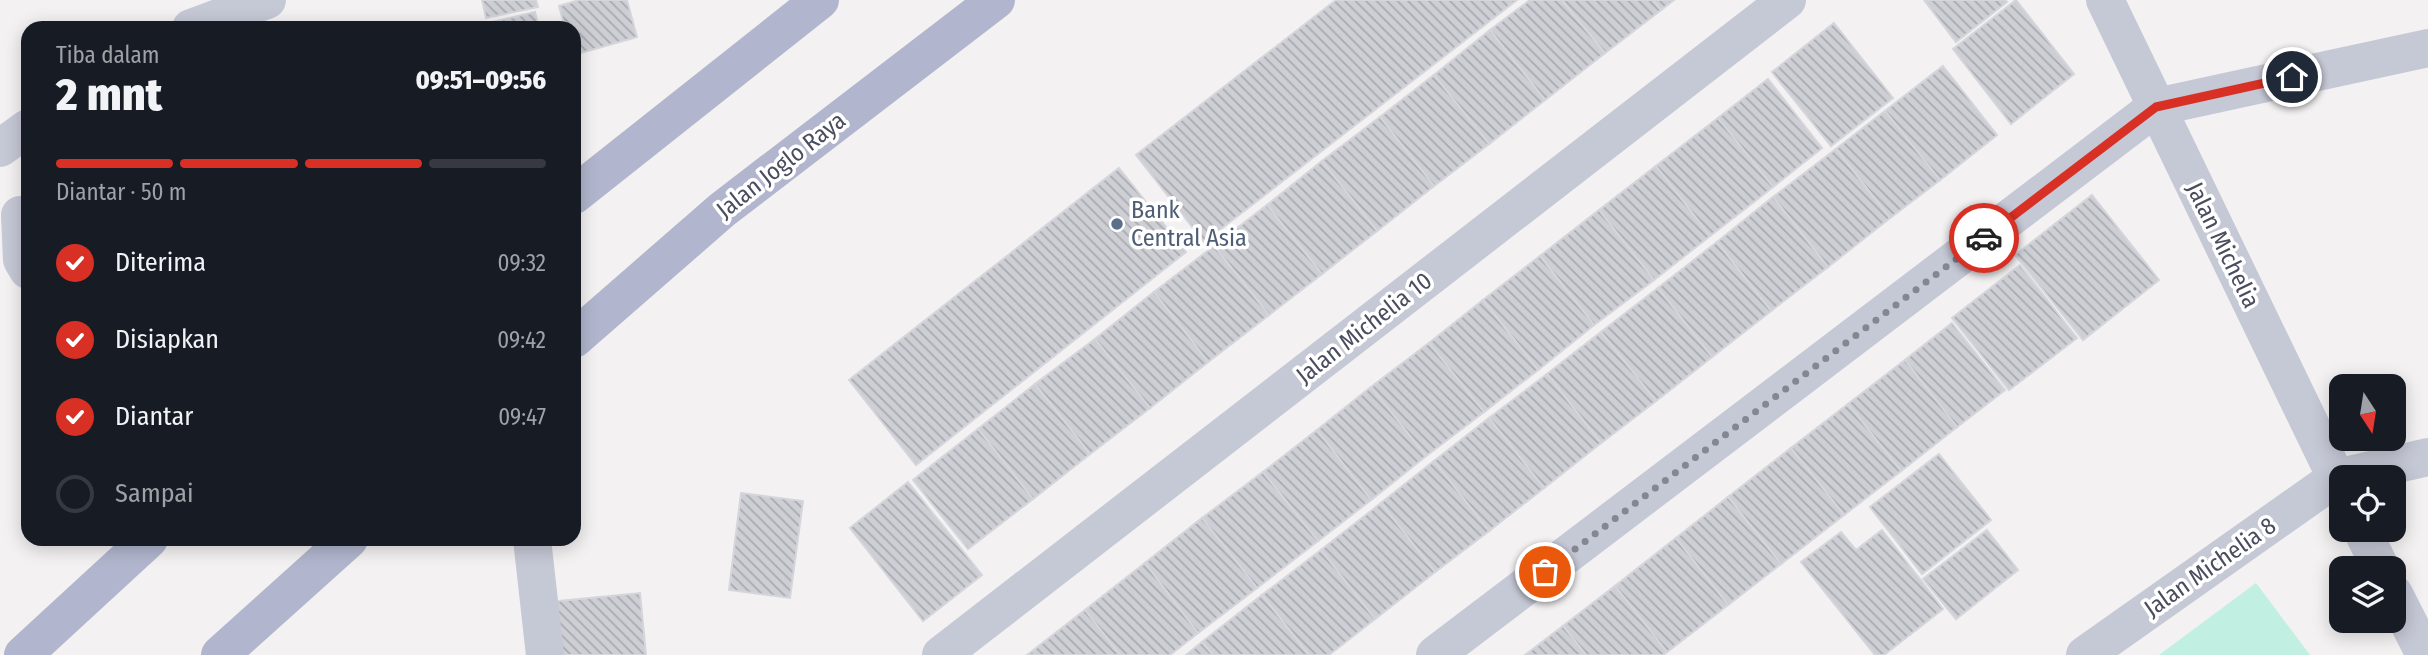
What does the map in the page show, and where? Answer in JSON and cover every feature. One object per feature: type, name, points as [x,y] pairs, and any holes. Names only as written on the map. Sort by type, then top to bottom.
[{"type":"main road","points":[[581,189],[820,0]]},
{"type":"main road","name":"Jalan Joglo Raya","points":[[581,334],[722,210],[996,0]]},
{"type":"main road","points":[[23,655],[141,546]]},
{"type":"main road","points":[[220,655],[341,546]]},
{"type":"street","points":[[210,21],[267,0]]},
{"type":"street","name":"Jalan Michelia 10","points":[[941,655],[1787,0]]},
{"type":"street","name":"Jalan Michelia","points":[[2105,0],[2330,465]]},
{"type":"street","points":[[1436,655],[2156,107],[2428,48]]},
{"type":"street","points":[[0,148],[21,133]]},
{"type":"street","points":[[16,208],[21,251]]},
{"type":"street","points":[[2402,465],[2428,457]]},
{"type":"street","name":"Jalan Michelia 8","points":[[2085,655],[2329,491]]},
{"type":"street","points":[[534,546],[545,655]]},
{"type":"street","points":[[2406,618],[2425,655]]},
{"type":"green space","points":[[2256,583],[2310,655],[2159,655]]},
{"type":"building","points":[[482,0],[536,0],[538,7],[486,18]]},
{"type":"building","points":[[579,0],[627,0],[637,37],[581,53],[581,21],[563,21],[559,6]]},
{"type":"building","points":[[1336,0],[1517,0],[1204,242],[1136,155]]},
{"type":"building","points":[[1530,0],[1562,0],[1605,53],[1545,100],[1490,30]]},
{"type":"building","points":[[1562,0],[1653,0],[1661,10],[1605,53]]},
{"type":"building","points":[[1653,0],[1674,0],[1661,10]]},
{"type":"building","points":[[1924,0],[2005,0],[2007,2],[1956,42]]},
{"type":"building","points":[[2016,0],[2074,74],[2011,124],[1953,49]]},
{"type":"building","points":[[535,12],[537,21],[496,21]]},
{"type":"building","points":[[1834,23],[1893,98],[1831,146],[1772,72]]},
{"type":"building","points":[[1490,30],[1545,100],[1489,144],[1434,75]]},
{"type":"building","points":[[1943,66],[1997,135],[1940,180],[1885,111]]},
{"type":"building","points":[[1434,75],[1489,144],[1434,186],[1380,117]]},
{"type":"building","points":[[1768,79],[1822,148],[1773,187],[1718,118]]},
{"type":"building","points":[[1885,111],[1940,180],[1890,218],[1836,149]]},
{"type":"building","points":[[1380,117],[1434,186],[1377,231],[1322,161]]},
{"type":"building","points":[[1718,118],[1773,187],[1710,236],[1656,166]]},
{"type":"building","points":[[1836,149],[1890,218],[1828,267],[1773,197]]},
{"type":"building","points":[[1322,161],[1377,231],[1322,274],[1267,205]]},
{"type":"building","points":[[1656,166],[1710,236],[1654,280],[1599,210]]},
{"type":"building","points":[[1119,168],[1186,252],[916,465],[849,380]]},
{"type":"building","points":[[2092,195],[2159,280],[2083,340],[2015,255]]},
{"type":"building","points":[[1773,197],[1828,267],[1771,311],[1717,242]]},
{"type":"building","points":[[1267,205],[1322,274],[1269,315],[1214,246]]},
{"type":"building","points":[[1599,210],[1654,280],[1594,325],[1540,256]]},
{"type":"building","points":[[1717,242],[1771,311],[1712,357],[1658,288]]},
{"type":"building","points":[[1214,246],[1269,315],[1208,362],[1154,292]]},
{"type":"building","points":[[1540,256],[1594,325],[1538,370],[1483,300]]},
{"type":"building","points":[[2020,265],[2077,338],[2009,390],[1952,318]]},
{"type":"building","points":[[1658,288],[1712,357],[1656,401],[1601,332]]},
{"type":"building","points":[[1154,292],[1208,362],[1150,408],[1095,339]]},
{"type":"building","points":[[1483,300],[1538,370],[1484,412],[1429,343]]},
{"type":"building","points":[[1952,323],[2005,390],[1957,427],[1905,360]]},
{"type":"building","points":[[1601,332],[1656,401],[1601,443],[1547,374]]},
{"type":"building","points":[[1095,339],[1150,408],[1090,454],[1035,384]]},
{"type":"building","points":[[1429,343],[1484,412],[1426,456],[1371,387]]},
{"type":"building","points":[[1905,360],[1957,427],[1901,471],[1848,404]]},
{"type":"building","points":[[1547,374],[1601,443],[1544,488],[1489,418]]},
{"type":"building","points":[[1035,384],[1090,454],[1033,499],[978,429]]},
{"type":"building","points":[[1371,387],[1426,456],[1371,500],[1317,430]]},
{"type":"building","points":[[1848,404],[1901,471],[1844,515],[1791,448]]},
{"type":"building","points":[[1489,418],[1544,488],[1489,531],[1434,461]]},
{"type":"building","points":[[978,429],[1033,499],[968,549],[913,480]]},
{"type":"building","points":[[1317,430],[1371,500],[1318,541],[1263,472]]},
{"type":"building","points":[[1791,448],[1844,515],[1781,564],[1728,497]]},
{"type":"building","points":[[1939,454],[1991,520],[1922,574],[1870,507]]},
{"type":"building","points":[[1434,461],[1489,531],[1435,572],[1381,503]]},
{"type":"building","points":[[1263,472],[1318,541],[1257,588],[1202,518]]},
{"type":"building","points":[[908,482],[982,575],[923,621],[850,528]]},
{"type":"building","points":[[741,493],[803,501],[790,598],[729,590]]},
{"type":"building","points":[[1728,497],[1781,564],[1728,605],[1676,538]]},
{"type":"building","points":[[1381,503],[1435,572],[1375,619],[1321,550]]},
{"type":"building","points":[[1202,518],[1257,588],[1198,633],[1145,563]]},
{"type":"building","points":[[1882,530],[1943,609],[1884,655],[1875,655],[1801,562],[1841,532],[1856,550]]},
{"type":"building","points":[[1987,530],[2018,570],[1956,619],[1923,579]]},
{"type":"building","points":[[1676,538],[1728,605],[1667,652],[1615,586]]},
{"type":"building","points":[[1321,550],[1375,619],[1329,655],[1309,655],[1262,595]]},
{"type":"building","points":[[1145,563],[1198,633],[1170,655],[1120,655],[1085,610]]},
{"type":"building","points":[[1615,586],[1667,652],[1663,655],[1586,655],[1563,626]]},
{"type":"building","points":[[640,593],[646,655],[554,655],[549,602]]},
{"type":"building","points":[[1262,595],[1309,655],[1213,655],[1202,642]]},
{"type":"building","points":[[1085,610],[1120,655],[1027,655]]},
{"type":"building","points":[[1563,626],[1586,655],[1525,655]]},
{"type":"building","points":[[1202,642],[1213,655],[1186,655]]},
{"type":"way so far","points":[[1545,572],[1984,238]]},
{"type":"place","name":"Bank Central Asia","points":[[1117,224]]},
{"type":"route","points":[[1984,238],[2156,107],[2292,77]]}]
